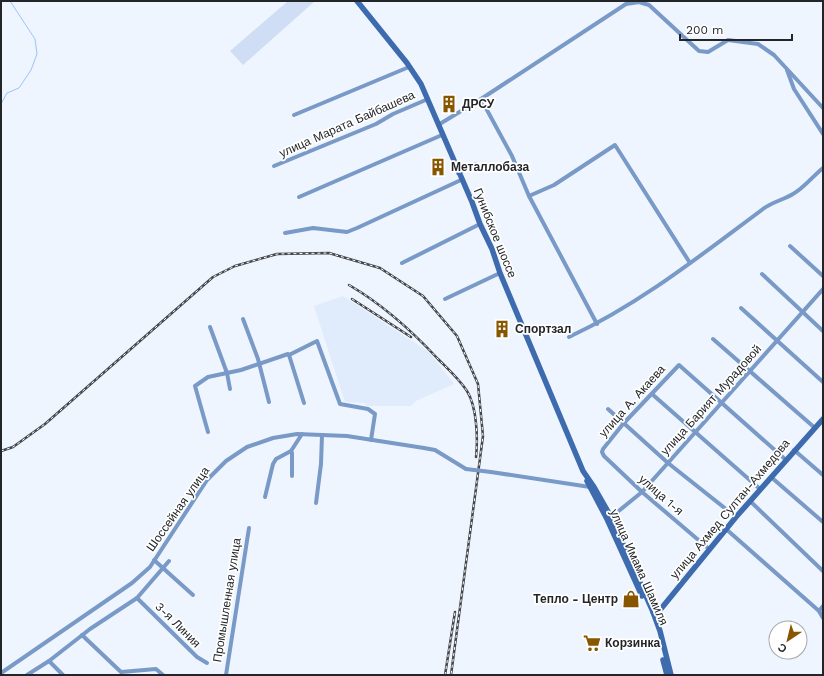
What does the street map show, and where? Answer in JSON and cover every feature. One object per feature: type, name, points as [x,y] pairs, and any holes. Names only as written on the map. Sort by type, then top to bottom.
[{"type":"main road","name":"Гунибское шоссе","points":[[358,1],[407,63],[421,84],[461,180],[492,249],[500,273],[583,471],[591,486]]},
{"type":"main road","name":"улица Ахмед Султан-Ахмедова","points":[[653,612],[660,610],[736,517],[823,419]]},
{"type":"main road","name":"улица Имама Шамиля","points":[[591,486],[609,518],[653,612],[660,631],[671,675]]},
{"type":"main road","name":"улица Имама Шамиля","points":[[609,518],[652,618],[667,675]]},
{"type":"street","points":[[438,125],[481,99],[626,4],[639,2],[649,5],[699,51],[708,52],[728,40],[758,44],[771,52],[823,108]]},
{"type":"street","points":[[294,115],[409,67]]},
{"type":"street","points":[[787,69],[794,89],[823,134]]},
{"type":"street","name":"улица Марата Байбашева","points":[[274,166],[376,124],[393,114],[428,99]]},
{"type":"street","points":[[481,99],[512,156],[529,196],[597,324]]},
{"type":"street","points":[[298,197],[442,135]]},
{"type":"street","points":[[529,196],[554,185],[615,145],[690,263]]},
{"type":"street","points":[[458,173],[476,164]]},
{"type":"street","points":[[569,337],[597,324],[629,305],[690,263],[768,204],[793,194],[823,168]]},
{"type":"street","points":[[285,233],[313,228],[347,232],[461,180]]},
{"type":"street","points":[[402,263],[480,224]]},
{"type":"street","points":[[790,246],[823,276]]},
{"type":"street","points":[[444,299],[500,273]]},
{"type":"street","points":[[762,274],[823,331]]},
{"type":"street","name":"улица Барият Мурадовой","points":[[609,518],[642,492],[823,289]]},
{"type":"street","points":[[741,308],[823,382]]},
{"type":"street","points":[[243,319],[269,402]]},
{"type":"street","points":[[210,327],[227,373],[230,389]]},
{"type":"street","points":[[713,339],[815,428]]},
{"type":"street","points":[[208,432],[195,386],[208,377],[241,370],[283,355],[290,355],[317,341],[340,404],[368,409],[375,414],[371,440]]},
{"type":"street","points":[[290,355],[304,403]]},
{"type":"street","name":"улица А. Акаева","points":[[602,452],[623,424],[680,365],[722,402]]},
{"type":"street","points":[[652,394],[760,489]]},
{"type":"street","points":[[722,402],[786,460]]},
{"type":"street","points":[[608,410],[668,463],[736,517]]},
{"type":"street","points":[[265,497],[273,464],[276,459],[291,450],[302,434]]},
{"type":"street","name":"Шоссейная улица","points":[[1,673],[132,583],[150,567],[207,480],[226,460],[248,447],[273,438],[302,434],[348,436],[435,450],[466,469],[591,486]]},
{"type":"street","points":[[316,503],[321,464],[322,435]]},
{"type":"street","points":[[291,450],[292,476]]},
{"type":"street","points":[[794,450],[823,475]]},
{"type":"street","name":"улица 1-я","points":[[602,452],[604,456],[642,492],[709,549]]},
{"type":"street","points":[[771,477],[823,522]]},
{"type":"street","points":[[750,502],[823,571]]},
{"type":"street","name":"Промышленная улица","points":[[226,675],[249,528]]},
{"type":"street","points":[[726,529],[819,611],[823,618]]},
{"type":"street","points":[[154,560],[193,595]]},
{"type":"street","points":[[27,675],[82,635],[137,598],[169,561]]},
{"type":"street","name":"3-я Линия","points":[[137,598],[197,657],[207,663]]},
{"type":"street","points":[[819,611],[823,606]]},
{"type":"street","points":[[82,635],[121,672],[156,670],[163,675]]},
{"type":"street","points":[[48,661],[63,675]]},
{"type":"shaded area","points":[[288,1],[315,1],[243,65],[230,51]]},
{"type":"shaded area","points":[[343,296],[429,352],[454,384],[416,401],[411,406],[366,406],[365,403],[345,402],[314,306]]},
{"type":"waterway","points":[[1,104],[7,93],[19,88],[31,70],[37,54],[35,39],[10,1]]},
{"type":"railway","points":[[1,451],[13,447],[45,424],[213,277],[235,266],[277,254],[329,253],[380,268],[423,296],[457,336],[478,384],[483,436],[451,675]]},
{"type":"railway","points":[[349,285],[385,309],[407,328],[457,378],[467,391],[475,414],[477,432],[476,457]]},
{"type":"railway","points":[[352,299],[411,337]]},
{"type":"railway","points":[[445,675],[455,612]]},
{"type":"place","name":"ДРСУ","points":[[449,104]]},
{"type":"place","name":"Металлобаза","points":[[438,167]]},
{"type":"place","name":"Спортзал","points":[[502,329]]},
{"type":"place","name":"Тепло - Центр","points":[[631,599]]},
{"type":"place","name":"Корзинка","points":[[592,643]]}]
